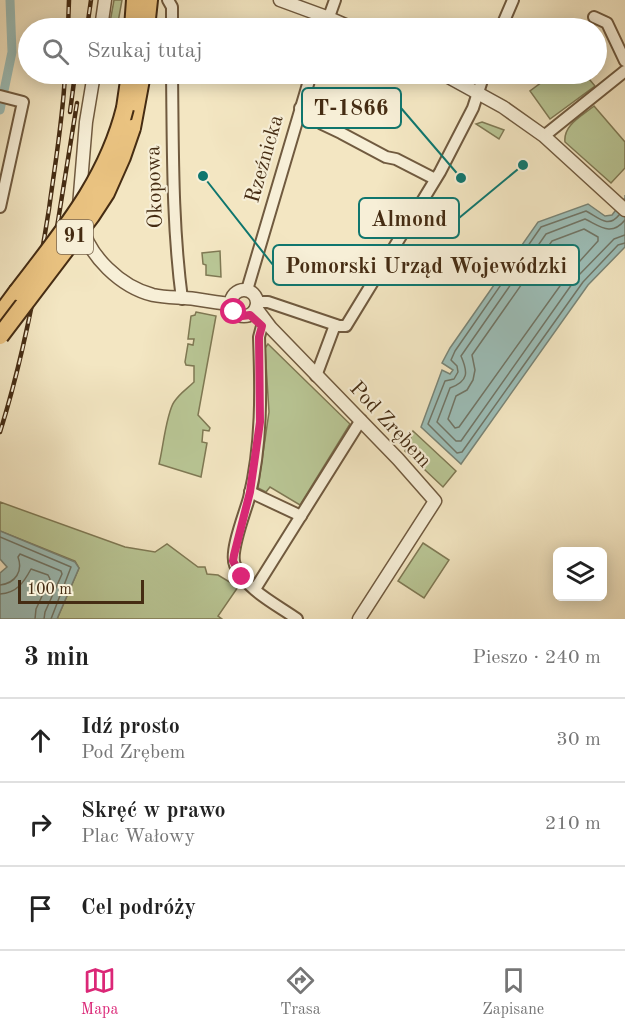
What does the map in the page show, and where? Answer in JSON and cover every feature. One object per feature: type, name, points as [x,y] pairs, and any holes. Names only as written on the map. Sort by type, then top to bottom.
[{"type":"main road","points":[[134,18],[135,0]]},
{"type":"main road","points":[[147,18],[149,0]]},
{"type":"main road","name":"91","points":[[0,336],[91,216],[106,192],[122,157],[130,111],[130,84]]},
{"type":"main road","name":"91","points":[[0,315],[83,205],[102,173],[130,111],[139,84]]},
{"type":"street","points":[[102,18],[105,0]]},
{"type":"street","points":[[168,0],[172,7],[172,18]]},
{"type":"street","points":[[280,0],[317,18]]},
{"type":"street","points":[[329,18],[335,0]]},
{"type":"street","points":[[505,18],[513,0]]},
{"type":"street","points":[[607,23],[625,61]]},
{"type":"street","points":[[544,136],[625,70]]},
{"type":"street","points":[[92,84],[86,122],[79,200],[82,228],[99,259],[129,285],[152,294],[232,302]]},
{"type":"street","name":"Okopowa","points":[[172,84],[173,175],[182,298]]},
{"type":"street","name":"Rzeźnicka","points":[[247,290],[307,84]]},
{"type":"street","points":[[461,84],[509,111],[544,136],[625,210]]},
{"type":"street","points":[[255,308],[254,294],[247,290],[236,292],[232,302],[238,314],[255,308],[268,302],[335,325],[346,326],[435,179],[471,112],[481,84]]},
{"type":"street","points":[[0,96],[23,102],[0,207]]},
{"type":"street","points":[[300,108],[312,114],[322,123],[386,157],[396,159],[435,179]]},
{"type":"street","name":"Pod Zrębem","points":[[255,308],[267,327],[361,420],[435,501],[359,619]]},
{"type":"street","points":[[316,376],[335,325]]},
{"type":"street","points":[[267,327],[259,337],[261,412],[250,492],[234,548],[233,561],[255,590],[297,619]]},
{"type":"street","points":[[255,590],[361,420]]},
{"type":"street","points":[[250,492],[301,516]]},
{"type":"green space","points":[[114,0],[122,0],[119,18],[111,18]]},
{"type":"green space","points":[[539,84],[593,84],[595,86],[550,119],[530,91]]},
{"type":"green space","points":[[594,106],[625,142],[625,168],[611,183],[565,142],[570,126]]},
{"type":"green space","points":[[482,122],[504,130],[499,139],[476,124]]},
{"type":"green space","points":[[220,251],[221,277],[206,275],[202,253]]},
{"type":"green space","points":[[196,312],[216,316],[198,415],[210,428],[209,431],[203,430],[202,442],[207,443],[201,477],[159,464],[171,407],[194,382],[194,366],[186,365],[185,362],[188,344],[193,345],[194,339],[188,339],[191,316]]},
{"type":"green space","points":[[268,344],[350,424],[300,505],[270,487],[266,492],[258,488],[269,412],[265,348]]},
{"type":"green space","points":[[413,431],[456,471],[443,487],[405,451],[406,448],[410,449],[412,444],[409,443]]},
{"type":"green space","points":[[0,502],[125,547],[155,552],[167,544],[198,567],[205,567],[207,574],[218,575],[238,587],[218,616],[222,619],[57,619],[79,568],[75,561],[0,531]]},
{"type":"green space","points":[[423,543],[449,560],[424,598],[398,581]]},
{"type":"water","points":[[625,198],[625,247],[588,285],[461,464],[421,427],[442,370],[450,374],[453,370],[442,363],[450,348],[538,222],[588,204],[605,216],[612,215]]},
{"type":"water","points":[[0,531],[75,562],[79,568],[57,619],[0,619],[0,573],[7,567],[0,559]]},
{"type":"waterway","points":[[0,110],[12,52],[10,0]]},
{"type":"railway","points":[[68,18],[69,0]]},
{"type":"railway","points":[[88,18],[91,0]]},
{"type":"railway","points":[[0,432],[29,322],[40,266],[64,84]]},
{"type":"railway","points":[[70,112],[74,84]]},
{"type":"railway","points":[[49,277],[77,103]]},
{"type":"place","name":"Almond","points":[[523,165]]},
{"type":"place","name":"Pomorski Urząd Wojewódzki","points":[[203,176]]},
{"type":"place","name":"T-1866","points":[[461,178]]},
{"type":"route","points":[[234,312],[242,316],[250,315],[262,326],[259,337],[260,422],[250,492],[234,548],[233,561],[242,577]]}]
